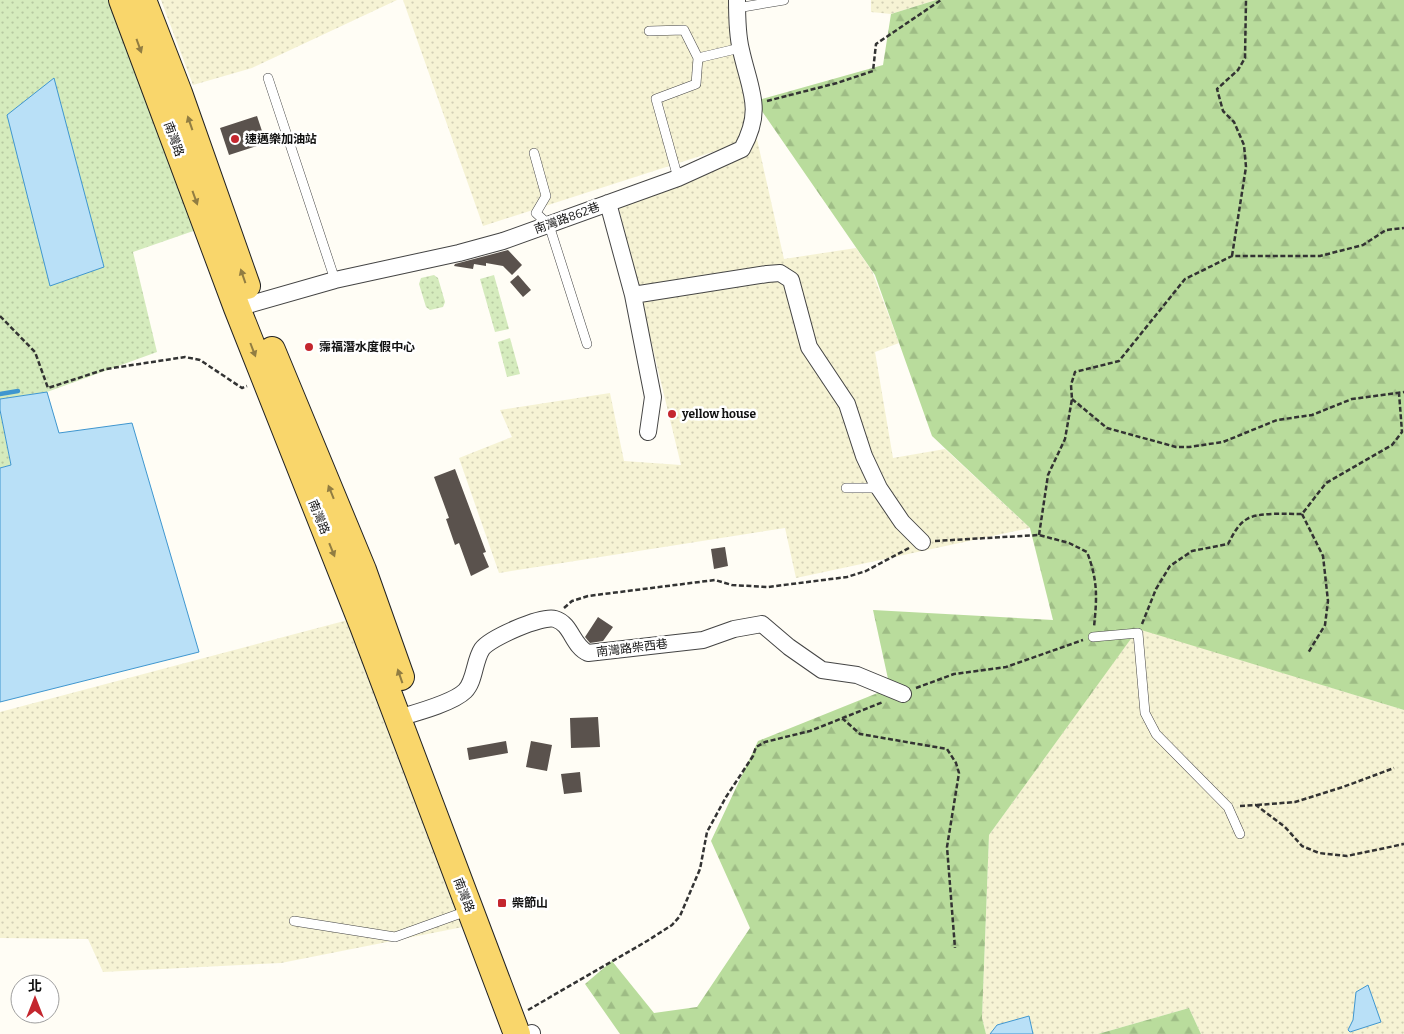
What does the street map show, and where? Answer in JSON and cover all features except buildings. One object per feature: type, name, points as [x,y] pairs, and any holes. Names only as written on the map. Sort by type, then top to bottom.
[{"type":"main road","name":"南灣路","points":[[122,0],[245,305],[363,570],[406,716],[470,910],[527,1029]]},
{"type":"main road","name":"南灣路","points":[[142,0],[179,93],[245,305],[264,379],[406,716],[527,1029]]},
{"type":"street","name":"南灣路862巷","points":[[245,305],[335,280],[460,253],[503,241],[678,178],[742,149],[753,125],[755,104],[740,48],[737,4]]},
{"type":"street","points":[[608,203],[634,295],[653,397],[648,432]]},
{"type":"street","points":[[634,295],[780,272],[791,280],[809,348],[847,404],[864,456],[879,488],[902,522],[922,542]]},
{"type":"street","points":[[406,716],[456,698],[467,690],[482,649],[494,639],[541,620],[554,618]]},
{"type":"street","name":"南灣路柴西巷","points":[[554,618],[566,626],[580,650],[588,653],[703,640],[734,629],[762,624],[789,647],[822,670],[857,675],[903,694]]},
{"type":"lane","points":[[737,4],[784,0]]},
{"type":"lane","points":[[649,31],[684,30],[698,58],[696,84],[656,99],[678,178]]},
{"type":"lane","points":[[698,58],[740,48]]},
{"type":"lane","points":[[268,78],[335,280]]},
{"type":"lane","points":[[534,153],[546,196],[536,214],[549,225],[587,344]]},
{"type":"lane","points":[[846,488],[879,488]]},
{"type":"lane","points":[[1092,637],[1138,633],[1145,713],[1156,734],[1228,807],[1240,834]]},
{"type":"lane","points":[[294,920],[395,937],[470,910]]},
{"type":"path","points":[[755,104],[837,83],[873,71],[876,44],[941,0]]},
{"type":"path","points":[[1232,256],[1246,167],[1244,145],[1234,122],[1223,111],[1217,89],[1238,70],[1245,58],[1246,0]]},
{"type":"path","points":[[1039,535],[1048,475],[1065,439],[1072,399],[1071,385],[1075,372],[1119,361],[1184,279],[1232,256],[1320,256],[1363,245],[1386,230],[1404,228]]},
{"type":"path","points":[[0,316],[35,352],[48,388],[106,369],[185,357],[200,360],[242,388],[264,379]]},
{"type":"path","points":[[1072,399],[1107,428],[1176,447],[1189,448],[1223,442],[1277,420],[1312,415],[1352,399],[1404,392]]},
{"type":"path","points":[[1302,514],[1326,483],[1392,445],[1403,432],[1399,393]]},
{"type":"path","points":[[1138,633],[1156,589],[1170,566],[1192,552],[1228,544],[1235,530],[1248,518],[1265,515],[1302,514]]},
{"type":"path","points":[[1302,514],[1323,556],[1328,601],[1325,625],[1308,653]]},
{"type":"path","points":[[527,1029],[646,941],[672,925],[680,916],[700,869],[707,832],[726,797],[753,756],[756,747],[765,742],[810,731],[954,674],[1006,667],[1092,637],[1097,600],[1094,571],[1087,552],[1069,543],[1039,535],[922,542],[866,571],[847,577],[768,587],[732,585],[714,580],[588,596],[572,601],[554,618]]},
{"type":"path","points":[[842,718],[860,734],[947,750],[956,763],[959,773],[946,846],[955,948]]},
{"type":"path","points":[[1228,807],[1295,802],[1394,768]]},
{"type":"path","points":[[1256,805],[1285,827],[1302,846],[1319,853],[1347,856],[1404,844]]},
{"type":"shaded area","points":[[161,0],[397,0],[252,68],[193,85]]},
{"type":"shaded area","points":[[403,0],[739,0],[752,117],[784,259],[856,248],[872,271],[899,343],[875,352],[893,458],[945,449],[1030,528],[796,578],[785,528],[499,573],[459,458],[512,437],[500,410],[610,393],[624,461],[681,465],[616,196],[725,148],[483,226]]},
{"type":"shaded area","points":[[871,0],[936,0],[891,14],[871,12]]},
{"type":"shaded area","points":[[348,620],[468,926],[281,963],[103,972],[88,939],[0,938],[0,712]]},
{"type":"shaded area","points":[[1138,628],[1404,710],[1404,1034],[1201,1034],[1189,1008],[1098,1034],[986,1034],[982,1018],[989,835]]},
{"type":"green space","points":[[0,0],[109,0],[199,229],[133,252],[157,352],[47,392],[0,399]]},
{"type":"green space","points":[[936,0],[1404,0],[1404,710],[1138,629],[989,835],[982,1018],[986,1034],[620,1034],[585,984],[612,961],[654,1013],[697,1007],[750,928],[711,841],[758,741],[890,688],[873,610],[1053,620],[1030,528],[932,436],[875,275],[755,101],[883,65],[891,14]]},
{"type":"green space","points":[[434,275],[438,278],[445,302],[443,307],[430,310],[426,307],[419,284],[421,278]]},
{"type":"green space","points":[[494,275],[509,329],[495,332],[480,279]]},
{"type":"green space","points":[[510,338],[520,374],[507,377],[498,342]]},
{"type":"green space","points":[[0,410],[11,465],[0,468]]},
{"type":"green space","points":[[1189,1008],[1201,1034],[1098,1034]]},
{"type":"water","points":[[54,78],[104,267],[50,286],[7,115]]},
{"type":"water","points":[[47,392],[59,433],[132,423],[199,652],[0,702],[0,468],[11,465],[0,410],[0,399]]},
{"type":"water","points":[[1368,985],[1381,1022],[1350,1032],[1348,1030],[1353,1020],[1356,992]]},
{"type":"water","points":[[1029,1016],[1033,1034],[990,1034],[997,1025]]},
{"type":"waterway","points":[[0,394],[18,391]]},
{"type":"place","name":"速邁樂加油站","points":[[235,139]]},
{"type":"place","name":"霈福潛水度假中心","points":[[309,347]]},
{"type":"place","name":"yellow house","points":[[672,414]]},
{"type":"place","name":"柴節山","points":[[502,903]]}]
